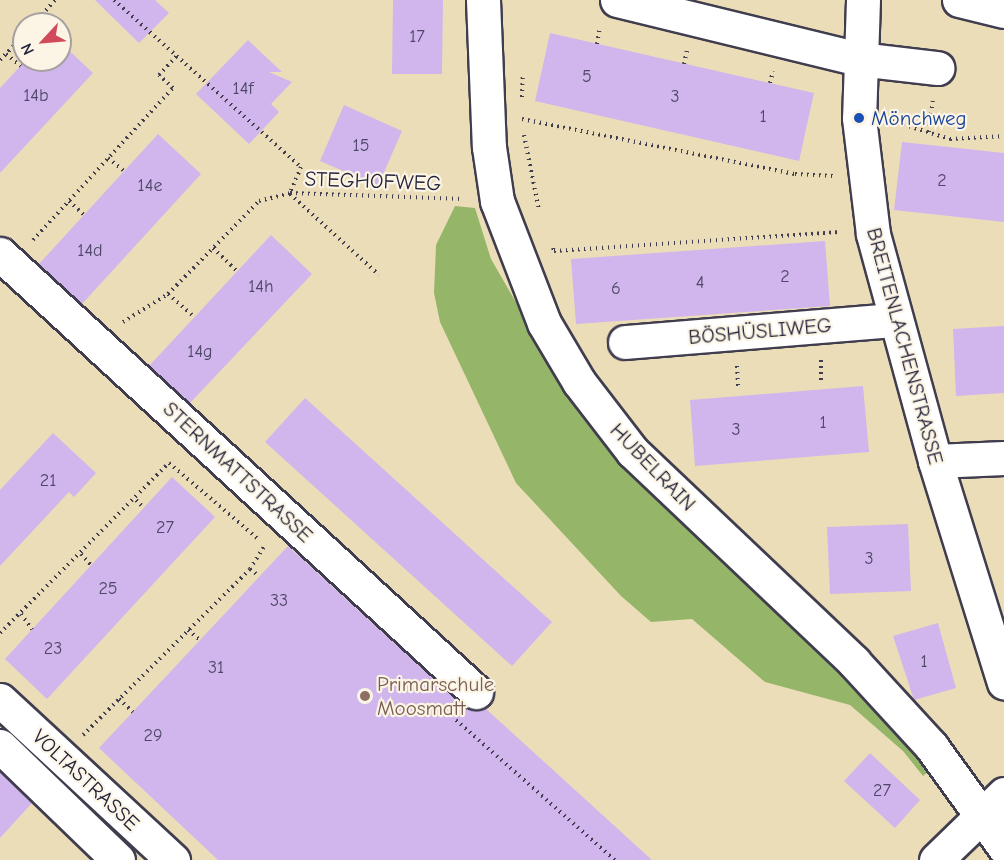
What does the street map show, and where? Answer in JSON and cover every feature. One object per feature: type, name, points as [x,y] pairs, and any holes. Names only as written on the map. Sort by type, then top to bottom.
[{"type":"street","name":"HUBELRAIN","points":[[483,0],[488,137],[497,201],[544,323],[579,382],[633,452],[854,662],[931,746],[993,804],[1004,847]]},
{"type":"street","points":[[616,0],[859,59],[937,68]]},
{"type":"street","name":"BREITENLACHENSTRASSE","points":[[863,0],[859,59],[859,118],[873,234],[935,461],[1004,683]]},
{"type":"street","points":[[959,0],[1004,11]]},
{"type":"street","name":"STERNMATTSTRASSE","points":[[6,259],[476,692]]},
{"type":"street","name":"BÖSHÜSLIWEG","points":[[625,342],[895,320]]},
{"type":"street","points":[[935,461],[1004,458]]},
{"type":"street","name":"VOLTASTRASSE","points":[[0,700],[172,860]]},
{"type":"street","points":[[0,746],[118,860]]},
{"type":"street","points":[[936,860],[993,804]]},
{"type":"path","points":[[44,12],[55,0]]},
{"type":"path","points":[[114,0],[301,167],[290,193],[379,275]]},
{"type":"path","points":[[0,60],[12,48]]},
{"type":"path","points":[[6,54],[12,59]]},
{"type":"path","points":[[6,259],[69,201],[173,88],[159,75],[177,56]]},
{"type":"path","points":[[522,119],[795,174],[837,177]]},
{"type":"path","points":[[883,119],[950,139],[1004,136]]},
{"type":"path","points":[[108,158],[124,171]]},
{"type":"path","points":[[528,163],[540,215]]},
{"type":"path","name":"STEGHOFWEG","points":[[95,340],[168,294],[259,201],[290,193],[455,199]]},
{"type":"path","points":[[69,201],[84,215]]},
{"type":"path","points":[[551,242],[554,251],[852,231]]},
{"type":"path","points":[[213,248],[237,271]]},
{"type":"path","points":[[168,294],[194,317]]},
{"type":"path","points":[[0,633],[136,500],[170,463],[266,547],[250,569],[61,756]]},
{"type":"path","points":[[136,500],[144,508]]},
{"type":"path","points":[[81,554],[91,565]]},
{"type":"path","points":[[250,569],[259,576]]},
{"type":"path","points":[[21,614],[32,629]]},
{"type":"path","points":[[188,630],[200,640]]},
{"type":"path","points":[[476,692],[452,717],[615,860]]},
{"type":"path","points":[[118,699],[133,712]]},
{"type":"green space","points":[[455,206],[475,208],[491,259],[548,358],[846,671],[917,751],[929,771],[923,776],[903,751],[850,705],[765,682],[692,619],[651,622],[621,596],[516,483],[440,322],[434,293],[436,245]]},
{"type":"building","points":[[95,0],[155,0],[169,13],[139,43]]},
{"type":"building","points":[[393,0],[443,0],[442,74],[392,74]]},
{"type":"building","points":[[550,33],[814,93],[799,161],[535,101]]},
{"type":"building","points":[[248,40],[282,72],[269,72],[292,82],[271,104],[279,112],[249,144],[196,94]]},
{"type":"building","points":[[72,53],[93,73],[0,173],[0,88],[15,72],[72,72]]},
{"type":"building","points":[[344,105],[402,131],[378,186],[320,161]]},
{"type":"building","points":[[158,134],[201,174],[82,304],[39,264]]},
{"type":"building","points":[[902,142],[1004,153],[1004,222],[894,210]]},
{"type":"building","points":[[271,235],[312,274],[190,403],[149,366]]},
{"type":"building","points":[[825,241],[830,306],[576,324],[571,259]]},
{"type":"building","points":[[1004,326],[1004,393],[956,396],[953,329]]},
{"type":"building","points":[[863,386],[869,452],[695,466],[690,400]]},
{"type":"building","points":[[305,398],[552,622],[512,666],[265,442]]},
{"type":"building","points":[[53,433],[96,473],[74,497],[69,492],[0,566],[0,490]]},
{"type":"building","points":[[172,477],[215,517],[47,699],[5,659]]},
{"type":"building","points":[[908,524],[911,591],[830,594],[827,527]]},
{"type":"building","name":"Primarschule Moosmatt","points":[[288,546],[463,706],[472,710],[485,708],[652,860],[218,860],[99,748]]},
{"type":"building","points":[[938,623],[956,688],[914,700],[893,636]]},
{"type":"building","points":[[870,753],[920,800],[895,828],[844,781]]},
{"type":"building","points":[[0,772],[32,803],[0,838]]},
{"type":"place","name":"Mönchweg","points":[[859,118]]},
{"type":"place","name":"Primarschule Moosmatt","points":[[365,696]]}]
